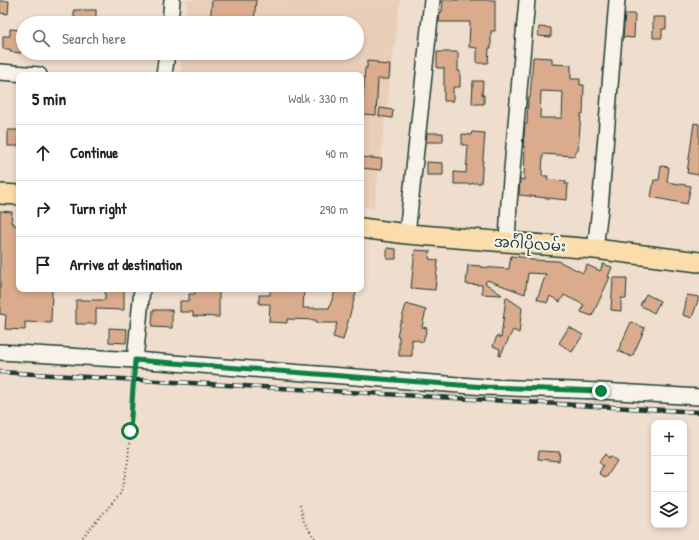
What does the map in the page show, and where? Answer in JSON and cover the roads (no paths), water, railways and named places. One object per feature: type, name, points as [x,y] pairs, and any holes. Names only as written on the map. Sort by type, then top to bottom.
[{"type":"main road","points":[[0,194],[16,195]]},
{"type":"main road","name":"အင်္ဂါပိုလမ်း","points":[[364,228],[407,234],[594,249],[699,262]]},
{"type":"street","points":[[171,16],[172,0]]},
{"type":"street","points":[[407,234],[432,0]]},
{"type":"street","points":[[507,242],[509,203],[527,0]]},
{"type":"street","points":[[594,249],[600,201],[617,0]]},
{"type":"street","points":[[164,72],[165,60]]},
{"type":"street","points":[[0,72],[16,73]]},
{"type":"street","points":[[135,360],[142,292]]},
{"type":"street","points":[[0,352],[135,360],[485,387],[601,391],[699,397]]},
{"type":"railway","points":[[0,372],[699,412]]}]
